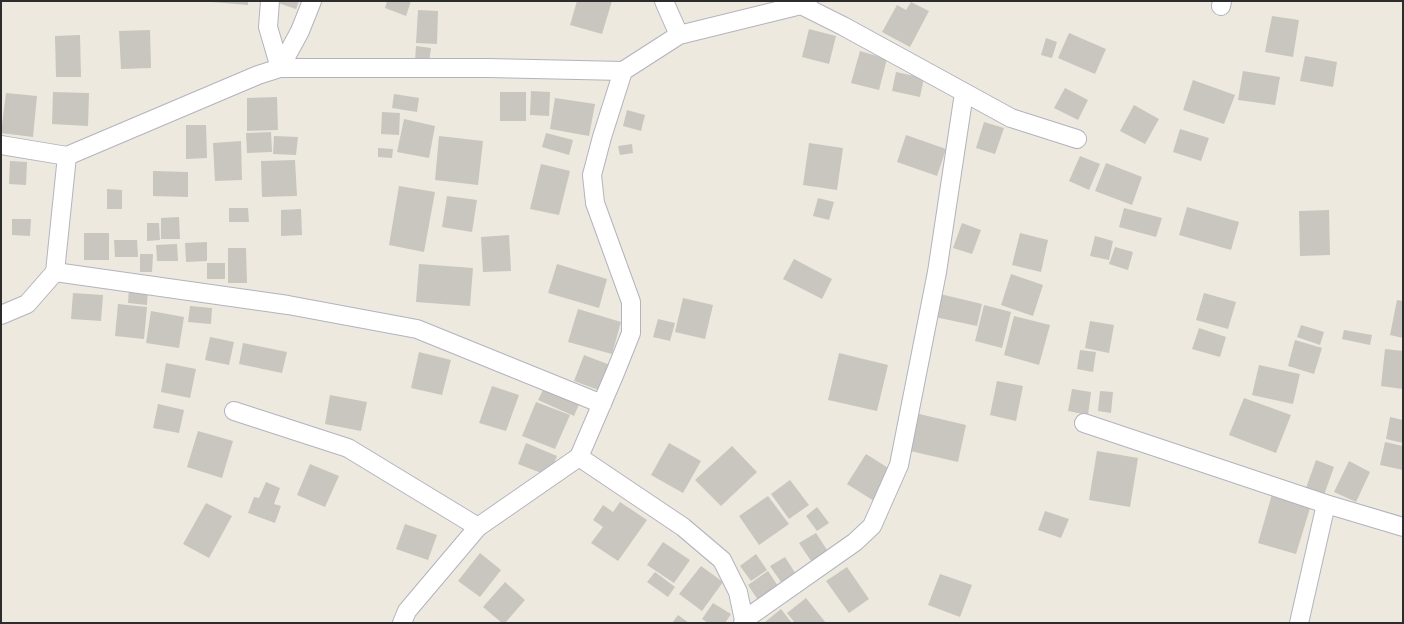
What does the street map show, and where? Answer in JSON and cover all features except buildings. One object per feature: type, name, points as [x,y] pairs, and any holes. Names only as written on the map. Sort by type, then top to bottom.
[{"type":"street","points":[[270,1],[268,27],[280,68]]},
{"type":"street","points":[[280,68],[300,31],[312,1]]},
{"type":"street","points":[[664,1],[679,35]]},
{"type":"street","points":[[1,145],[67,156],[258,75],[280,68],[488,68],[623,71],[679,35],[804,3],[1011,118],[1077,139]]},
{"type":"street","points":[[402,623],[406,612],[478,527],[579,457],[631,333],[631,302],[595,203],[592,175],[602,137],[623,71]]},
{"type":"street","points":[[579,457],[683,527],[722,560],[738,592],[744,622],[855,542],[872,526],[899,466],[937,272],[964,93]]},
{"type":"street","points":[[1,315],[27,304],[55,272],[67,156]]},
{"type":"street","points":[[55,272],[288,305],[417,329],[602,404]]},
{"type":"street","points":[[234,411],[348,448],[478,527]]},
{"type":"street","points":[[1084,423],[1326,504],[1403,527]]},
{"type":"street","points":[[1299,623],[1326,504]]}]
